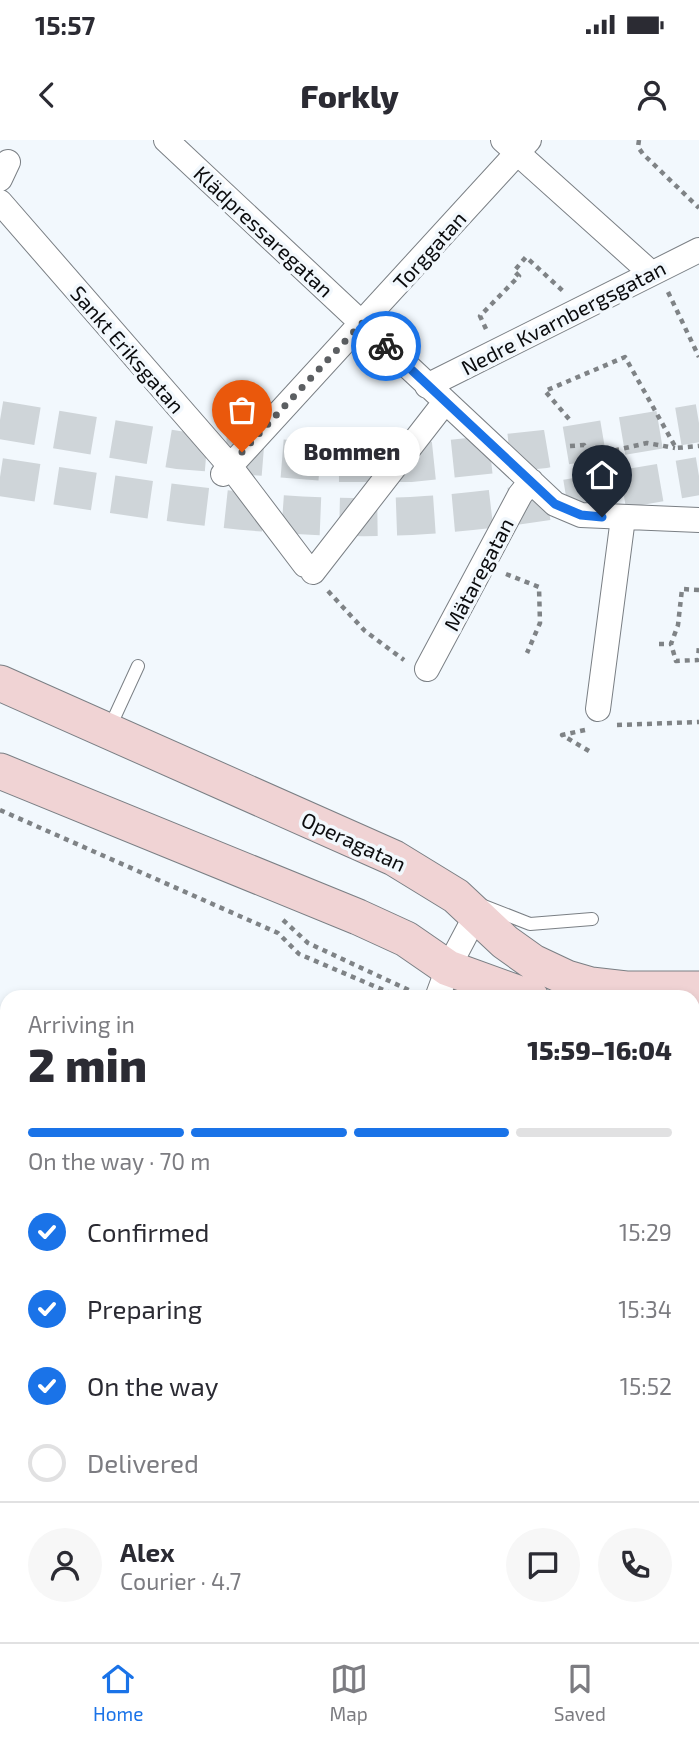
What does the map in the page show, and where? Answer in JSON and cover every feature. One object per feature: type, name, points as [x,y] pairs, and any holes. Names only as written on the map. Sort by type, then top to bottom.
[{"type":"street","name":"Klädpressaregatan","points":[[166,140],[555,504],[581,515],[699,520]]},
{"type":"street","name":"Torggatan","points":[[232,464],[362,323],[517,144]]},
{"type":"street","points":[[517,144],[651,273]]},
{"type":"street","name":"Sankt Eriksgatan","points":[[0,202],[232,464],[309,568]]},
{"type":"street","name":"Nedre Kvarnbergsgatan","points":[[309,568],[436,394],[651,273],[699,250]]},
{"type":"street","name":"Mätaregatan","points":[[428,669],[520,495],[531,481]]},
{"type":"street","points":[[605,717],[623,518]]},
{"type":"street","name":"Operagatan","points":[[0,683],[394,858],[466,905],[505,942],[533,962],[567,978],[591,985],[626,989],[699,989]]},
{"type":"street","points":[[0,771],[358,917],[406,939],[442,983],[484,990]]},
{"type":"street","points":[[442,983],[466,905]]},
{"type":"lane","points":[[107,732],[138,666]]},
{"type":"lane","points":[[466,905],[530,924],[592,919]]},
{"type":"path","points":[[639,140],[638,147],[643,154],[699,208]]},
{"type":"path","points":[[490,337],[480,316],[519,276],[514,271],[526,257],[565,293],[570,302]]},
{"type":"path","points":[[668,293],[699,357]]},
{"type":"path","points":[[569,418],[545,391],[625,357],[676,448]]},
{"type":"path","points":[[570,446],[584,445],[588,453],[595,455],[647,443],[676,448],[699,446]]},
{"type":"path","points":[[309,568],[365,631],[412,666],[428,669]]},
{"type":"path","points":[[497,569],[539,587],[540,624],[527,653]]},
{"type":"path","points":[[699,590],[682,589],[678,625],[671,644],[676,661],[698,660],[699,645]]},
{"type":"path","points":[[659,643],[671,644]]},
{"type":"path","points":[[605,717],[699,722]]},
{"type":"path","points":[[0,810],[278,933],[299,954],[383,990]]},
{"type":"tunnel","points":[[0,420],[178,450],[338,463],[410,463],[545,449],[699,423]]},
{"type":"tunnel","points":[[0,477],[213,508],[373,517],[495,508],[699,476]]},
{"type":"way so far","points":[[242,452],[362,323],[386,346]]},
{"type":"place","name":"Bommen","points":[[242,452]]},
{"type":"route","points":[[386,346],[555,504],[581,515],[602,517]]}]
